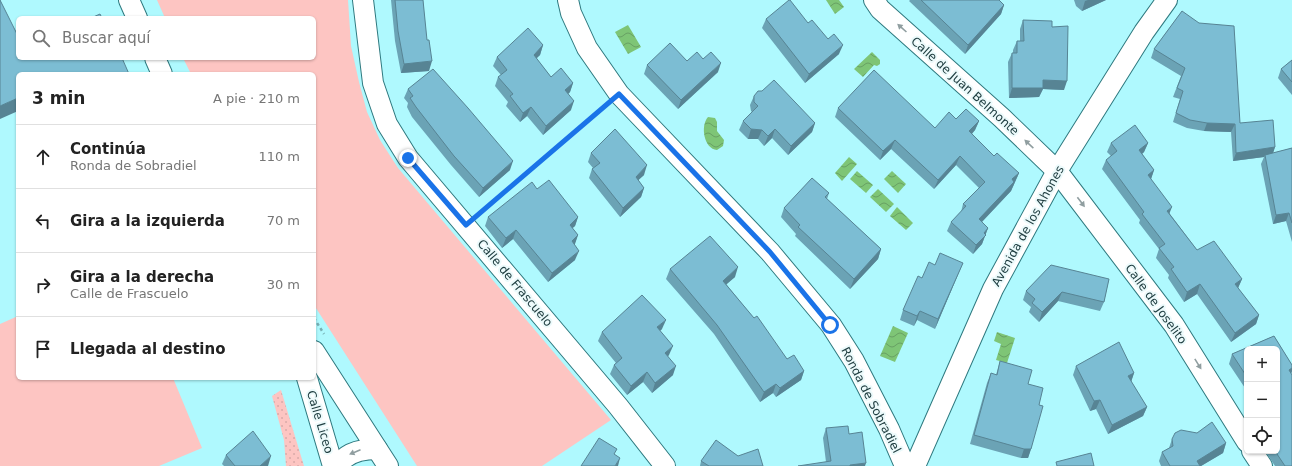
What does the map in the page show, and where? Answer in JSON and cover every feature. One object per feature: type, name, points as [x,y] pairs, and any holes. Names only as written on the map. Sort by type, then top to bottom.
[{"type":"street","points":[[129,0],[136,16]]},
{"type":"street","name":"Calle de Frascuelo","points":[[363,0],[373,83],[387,124],[408,158],[618,406],[664,466]]},
{"type":"street","name":"Ronda de Sobradiel","points":[[568,0],[571,13],[587,48],[619,94],[770,252],[830,325],[854,360],[889,429],[905,466]]},
{"type":"street","name":"Calle de Juan Belmonte","points":[[874,0],[880,9],[1002,118],[1057,171]]},
{"type":"street","name":"Avenida de los Ahones","points":[[915,466],[993,289],[1057,171],[1144,32],[1168,0]]},
{"type":"street","points":[[156,60],[161,72]]},
{"type":"street","name":"Calle de Joselito","points":[[1057,171],[1174,325],[1244,437]]},
{"type":"street","points":[[316,354],[388,466]]},
{"type":"street","name":"Calle Liceo","points":[[308,380],[333,466]]},
{"type":"street","name":"Calle Liceo","points":[[338,466],[340,462],[348,455],[359,450],[377,449]]},
{"type":"street","points":[[1254,454],[1262,466]]},
{"type":"path","points":[[466,225],[619,94]]},
{"type":"shaded area","points":[[157,0],[348,0],[351,46],[359,82],[367,112],[380,140],[398,168],[611,420],[542,466],[417,466],[316,308],[316,72],[190,72],[184,60],[316,60],[316,16],[164,16]]},
{"type":"shaded area","points":[[16,317],[16,380],[174,380],[202,448],[159,466],[0,466],[0,324]]},
{"type":"shaded area","points":[[281,390],[304,466],[286,466],[284,440],[272,396]]},
{"type":"water","points":[[826,0],[839,0],[844,7],[835,14]]},
{"type":"water","points":[[628,25],[641,47],[628,54],[615,32]]},
{"type":"water","points":[[872,52],[880,60],[880,64],[877,66],[874,65],[863,77],[854,69]]},
{"type":"water","points":[[708,117],[715,118],[717,122],[717,131],[724,140],[723,146],[717,150],[709,146],[706,141],[704,126]]},
{"type":"water","points":[[849,157],[857,164],[842,181],[835,173]]},
{"type":"water","points":[[857,171],[873,185],[866,193],[850,179]]},
{"type":"water","points":[[892,171],[906,184],[898,193],[884,179]]},
{"type":"water","points":[[878,189],[894,204],[886,212],[870,197]]},
{"type":"water","points":[[897,207],[913,223],[906,230],[890,216]]},
{"type":"water","points":[[893,326],[908,333],[895,362],[880,356]]},
{"type":"water","points":[[997,332],[1015,338],[1007,363],[996,360],[1001,344],[994,341]]},
{"type":"building","points":[[0,0],[16,32],[16,60],[123,60],[128,72],[16,72],[16,99],[0,106]]},
{"type":"building","points":[[395,0],[423,0],[427,40],[429,40],[432,61],[404,64],[398,31]]},
{"type":"building","points":[[789,0],[808,23],[812,20],[828,39],[834,34],[843,45],[809,74],[766,19]]},
{"type":"building","points":[[921,0],[999,0],[1004,5],[968,45]]},
{"type":"building","points":[[1182,11],[1199,23],[1234,26],[1240,123],[1273,120],[1275,147],[1236,153],[1235,124],[1207,123],[1190,120],[1176,113],[1183,91],[1177,88],[1185,68],[1154,49]]},
{"type":"building","points":[[1023,20],[1052,21],[1052,27],[1068,26],[1067,81],[1043,80],[1043,88],[1012,88],[1012,53],[1017,53],[1017,41],[1024,41]]},
{"type":"building","points":[[528,28],[543,45],[534,55],[551,77],[561,68],[573,83],[565,90],[574,101],[546,126],[531,107],[523,113],[510,96],[513,94],[498,77],[507,70],[497,57]]},
{"type":"building","points":[[670,43],[687,61],[697,52],[703,59],[711,52],[721,63],[681,100],[647,65]]},
{"type":"building","points":[[1292,60],[1292,82],[1281,69]]},
{"type":"building","points":[[433,69],[513,161],[483,188],[454,156],[410,98],[413,96],[408,89]]},
{"type":"building","points":[[874,70],[935,128],[949,112],[956,119],[966,109],[979,121],[969,131],[994,156],[997,153],[1019,173],[1012,179],[1014,182],[979,219],[988,228],[984,233],[986,235],[976,245],[951,222],[966,206],[963,204],[985,182],[960,156],[938,180],[895,140],[883,151],[838,108]]},
{"type":"building","points":[[774,80],[815,123],[791,146],[775,129],[768,136],[762,130],[751,129],[743,121],[758,106],[754,102],[754,96],[758,91],[762,91]]},
{"type":"building","points":[[1135,125],[1148,143],[1139,150],[1154,170],[1148,175],[1172,207],[1167,211],[1197,250],[1214,241],[1242,279],[1235,284],[1259,315],[1235,333],[1200,284],[1187,292],[1171,269],[1174,267],[1159,248],[1165,244],[1142,214],[1144,212],[1106,160],[1117,151],[1111,143]]},
{"type":"building","points":[[615,129],[647,165],[636,177],[644,188],[623,208],[592,169],[600,163],[591,153]]},
{"type":"building","points":[[1292,148],[1292,223],[1289,213],[1276,215],[1265,155]]},
{"type":"building","points":[[812,178],[829,193],[825,197],[881,249],[854,279],[798,227],[800,225],[784,208]]},
{"type":"building","points":[[549,180],[578,217],[570,225],[578,235],[572,241],[579,251],[552,273],[516,230],[506,238],[488,217],[532,182],[537,189]]},
{"type":"building","points":[[710,236],[738,267],[723,281],[754,318],[757,316],[787,359],[794,355],[804,371],[780,388],[776,384],[764,392],[717,325],[670,269]]},
{"type":"building","points":[[940,253],[963,263],[938,319],[920,311],[917,316],[903,310],[918,276],[922,278],[929,262],[935,265]]},
{"type":"building","points":[[1051,265],[1109,279],[1104,302],[1062,292],[1042,312],[1032,303],[1035,299],[1026,291]]},
{"type":"building","points":[[642,295],[666,320],[657,327],[673,346],[665,353],[676,366],[655,383],[647,372],[631,386],[614,365],[622,358],[602,332]]},
{"type":"building","points":[[1274,336],[1292,365],[1292,368],[1289,370],[1292,375],[1292,466],[1285,466],[1277,454],[1280,454],[1280,346],[1251,346]]},
{"type":"building","points":[[1119,342],[1134,373],[1128,376],[1147,407],[1112,425],[1100,400],[1094,401],[1076,366]]},
{"type":"building","points":[[1244,349],[1244,372],[1232,354]]},
{"type":"building","points":[[1000,361],[1032,370],[1028,384],[1043,388],[1039,405],[1043,406],[1031,449],[1024,449],[974,435],[991,373],[997,375]]},
{"type":"building","points":[[1212,422],[1226,443],[1197,461],[1200,466],[1170,466],[1162,452],[1173,446],[1172,439],[1175,433],[1181,430],[1197,433]]},
{"type":"building","points":[[848,426],[849,434],[862,432],[866,463],[850,466],[798,466],[831,461],[826,428]]},
{"type":"building","points":[[253,431],[271,456],[260,466],[235,466],[226,455]]},
{"type":"building","points":[[599,438],[617,449],[614,454],[620,458],[615,466],[581,466]]},
{"type":"building","points":[[716,440],[738,456],[758,449],[763,466],[709,466],[701,461]]},
{"type":"building","points":[[1091,453],[1094,466],[1057,466],[1056,462]]},
{"type":"route","points":[[408,158],[466,225],[619,94],[770,252],[830,325]]}]
